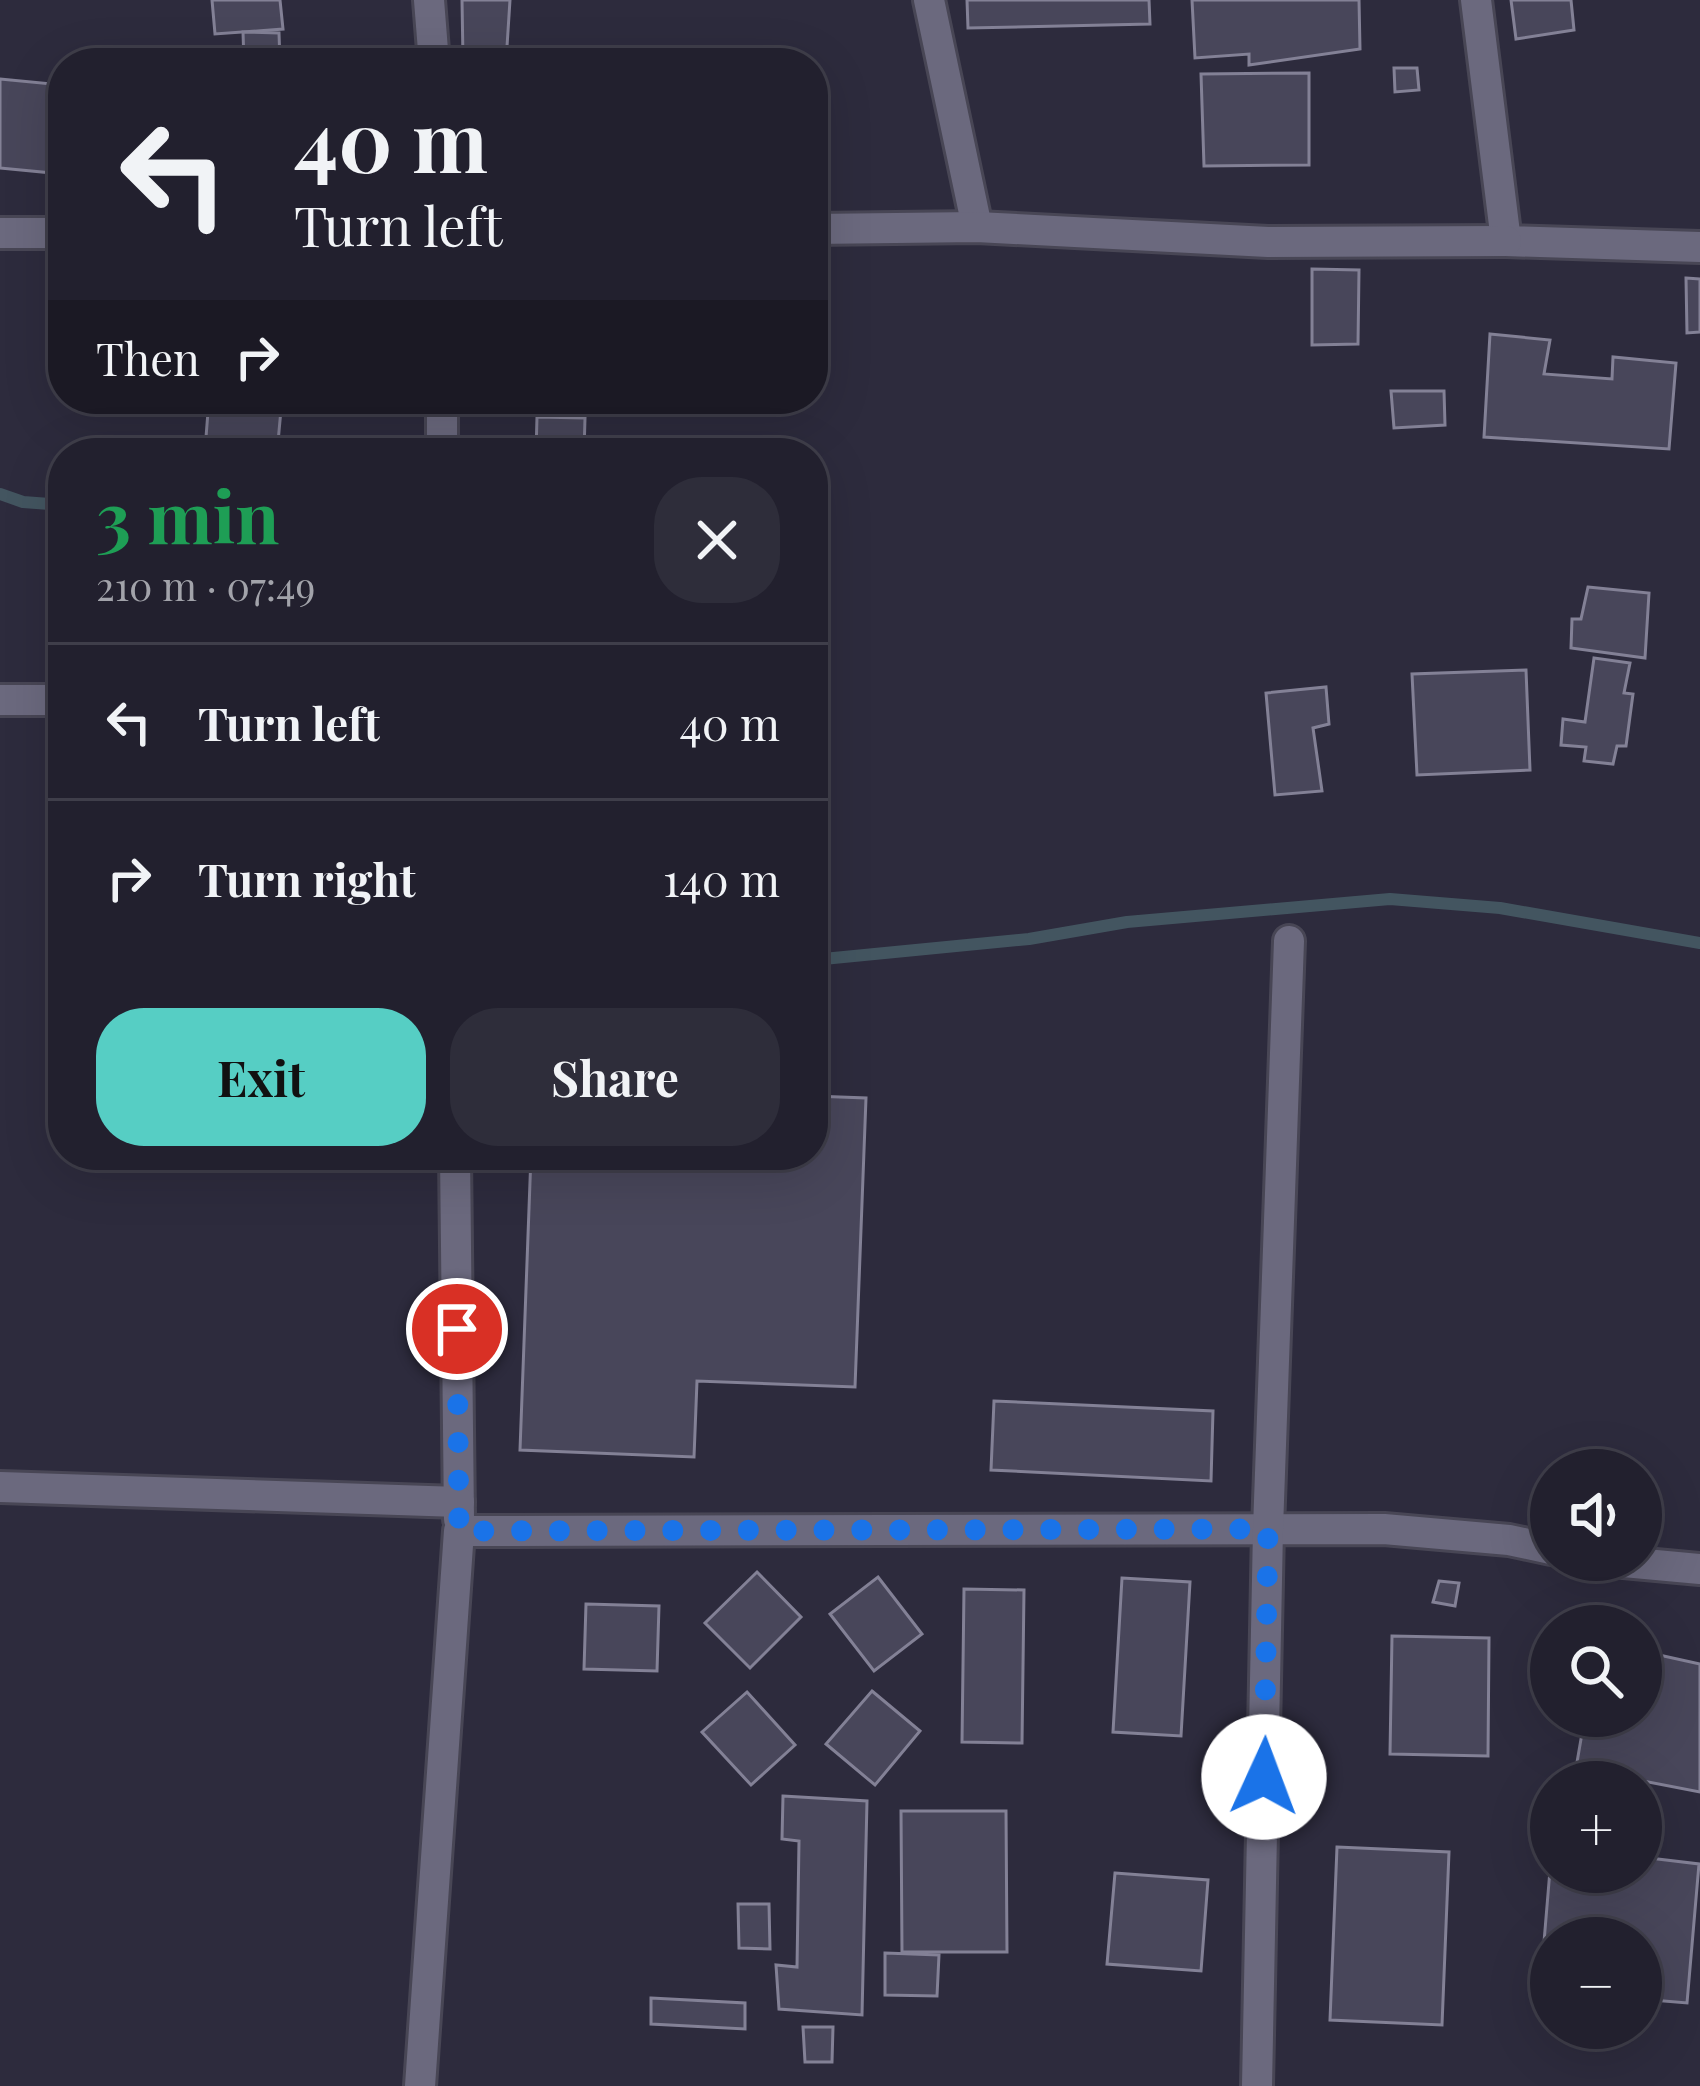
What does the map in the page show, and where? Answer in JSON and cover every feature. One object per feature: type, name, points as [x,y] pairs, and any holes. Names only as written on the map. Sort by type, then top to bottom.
[{"type":"street","points":[[429,0],[433,48]]},
{"type":"street","points":[[929,0],[976,226]]},
{"type":"street","points":[[1476,0],[1506,241]]},
{"type":"street","points":[[828,229],[976,226],[1268,242],[1506,241],[1700,247]]},
{"type":"street","points":[[0,233],[48,232]]},
{"type":"street","points":[[0,700],[48,700]]},
{"type":"street","points":[[1257,2086],[1268,1529],[1288,941]]},
{"type":"street","points":[[420,2086],[459,1517],[455,1170]]},
{"type":"street","points":[[0,1487],[459,1517],[1384,1528],[1530,1544]]},
{"type":"street","points":[[1662,1566],[1700,1569]]},
{"type":"building","points":[[212,0],[280,0],[283,29],[215,34]]},
{"type":"building","points":[[462,0],[510,0],[507,48],[463,48]]},
{"type":"building","points":[[967,0],[1149,0],[1150,24],[968,28]]},
{"type":"building","points":[[1192,0],[1359,0],[1360,49],[1249,65],[1249,54],[1195,58]]},
{"type":"building","points":[[1511,0],[1571,0],[1574,30],[1516,39]]},
{"type":"building","points":[[243,32],[279,33],[280,48],[244,48]]},
{"type":"building","points":[[1394,68],[1417,68],[1419,90],[1395,92]]},
{"type":"building","points":[[1309,73],[1309,165],[1204,166],[1201,74]]},
{"type":"building","points":[[0,79],[48,84],[48,173],[0,168]]},
{"type":"building","points":[[1312,269],[1359,270],[1358,344],[1312,345]]},
{"type":"building","points":[[1686,278],[1700,279],[1700,332],[1687,333]]},
{"type":"building","points":[[1490,334],[1550,340],[1544,374],[1612,379],[1613,357],[1676,363],[1669,449],[1484,437]]},
{"type":"building","points":[[1391,391],[1444,391],[1445,425],[1394,428]]},
{"type":"building","points":[[208,414],[281,414],[278,438],[206,438]]},
{"type":"building","points":[[537,417],[585,418],[584,438],[536,438]]},
{"type":"building","points":[[1588,587],[1649,593],[1645,658],[1571,648],[1572,619],[1581,619]]},
{"type":"building","points":[[1594,658],[1630,663],[1624,693],[1633,694],[1626,746],[1617,746],[1613,764],[1584,761],[1586,747],[1561,745],[1563,719],[1585,722]]},
{"type":"building","points":[[1526,670],[1530,770],[1417,775],[1412,674]]},
{"type":"building","points":[[1326,687],[1329,724],[1313,728],[1322,791],[1275,795],[1266,693]]},
{"type":"building","points":[[828,1097],[866,1098],[855,1387],[697,1381],[694,1457],[520,1450],[530,1170],[828,1170]]},
{"type":"building","points":[[994,1401],[1213,1411],[1211,1481],[991,1470]]},
{"type":"building","points":[[757,1572],[801,1617],[750,1668],[705,1623]]},
{"type":"building","points":[[878,1577],[922,1634],[874,1671],[830,1614]]},
{"type":"building","points":[[1122,1578],[1190,1582],[1181,1736],[1113,1732]]},
{"type":"building","points":[[1439,1581],[1459,1583],[1455,1606],[1433,1602]]},
{"type":"building","points":[[964,1589],[1024,1590],[1022,1743],[962,1742]]},
{"type":"building","points":[[586,1604],[659,1606],[657,1671],[584,1669]]},
{"type":"building","points":[[1392,1636],[1489,1638],[1488,1756],[1390,1754]]},
{"type":"building","points":[[1662,1656],[1700,1664],[1700,1792],[1662,1785],[1662,1761],[1577,1761],[1581,1737],[1662,1737]]},
{"type":"building","points":[[872,1691],[920,1731],[875,1785],[826,1744]]},
{"type":"building","points":[[747,1692],[795,1745],[751,1785],[702,1732]]},
{"type":"building","points":[[783,1796],[867,1801],[862,2015],[779,2009],[776,1965],[797,1967],[799,1841],[782,1839]]},
{"type":"building","points":[[901,1811],[1006,1811],[1007,1952],[902,1952]]},
{"type":"building","points":[[1337,1847],[1449,1852],[1442,2025],[1330,2020]]},
{"type":"building","points":[[1662,1860],[1699,1864],[1687,2003],[1662,2001],[1662,1917],[1546,1917],[1548,1893],[1662,1893]]},
{"type":"building","points":[[1115,1873],[1208,1880],[1201,1971],[1107,1964]]},
{"type":"building","points":[[738,1904],[769,1904],[770,1949],[739,1948]]},
{"type":"building","points":[[885,1953],[939,1955],[937,1996],[885,1995]]},
{"type":"building","points":[[651,1998],[745,2003],[745,2029],[651,2024]]},
{"type":"building","points":[[803,2027],[833,2027],[832,2062],[805,2062]]},
{"type":"waterway","points":[[0,494],[48,504]]},
{"type":"waterway","points":[[828,959],[1029,939],[1127,922],[1390,899],[1500,908],[1700,943]]},
{"type":"route","points":[[457,1329],[459,1531],[1268,1529],[1264,1777]]}]
